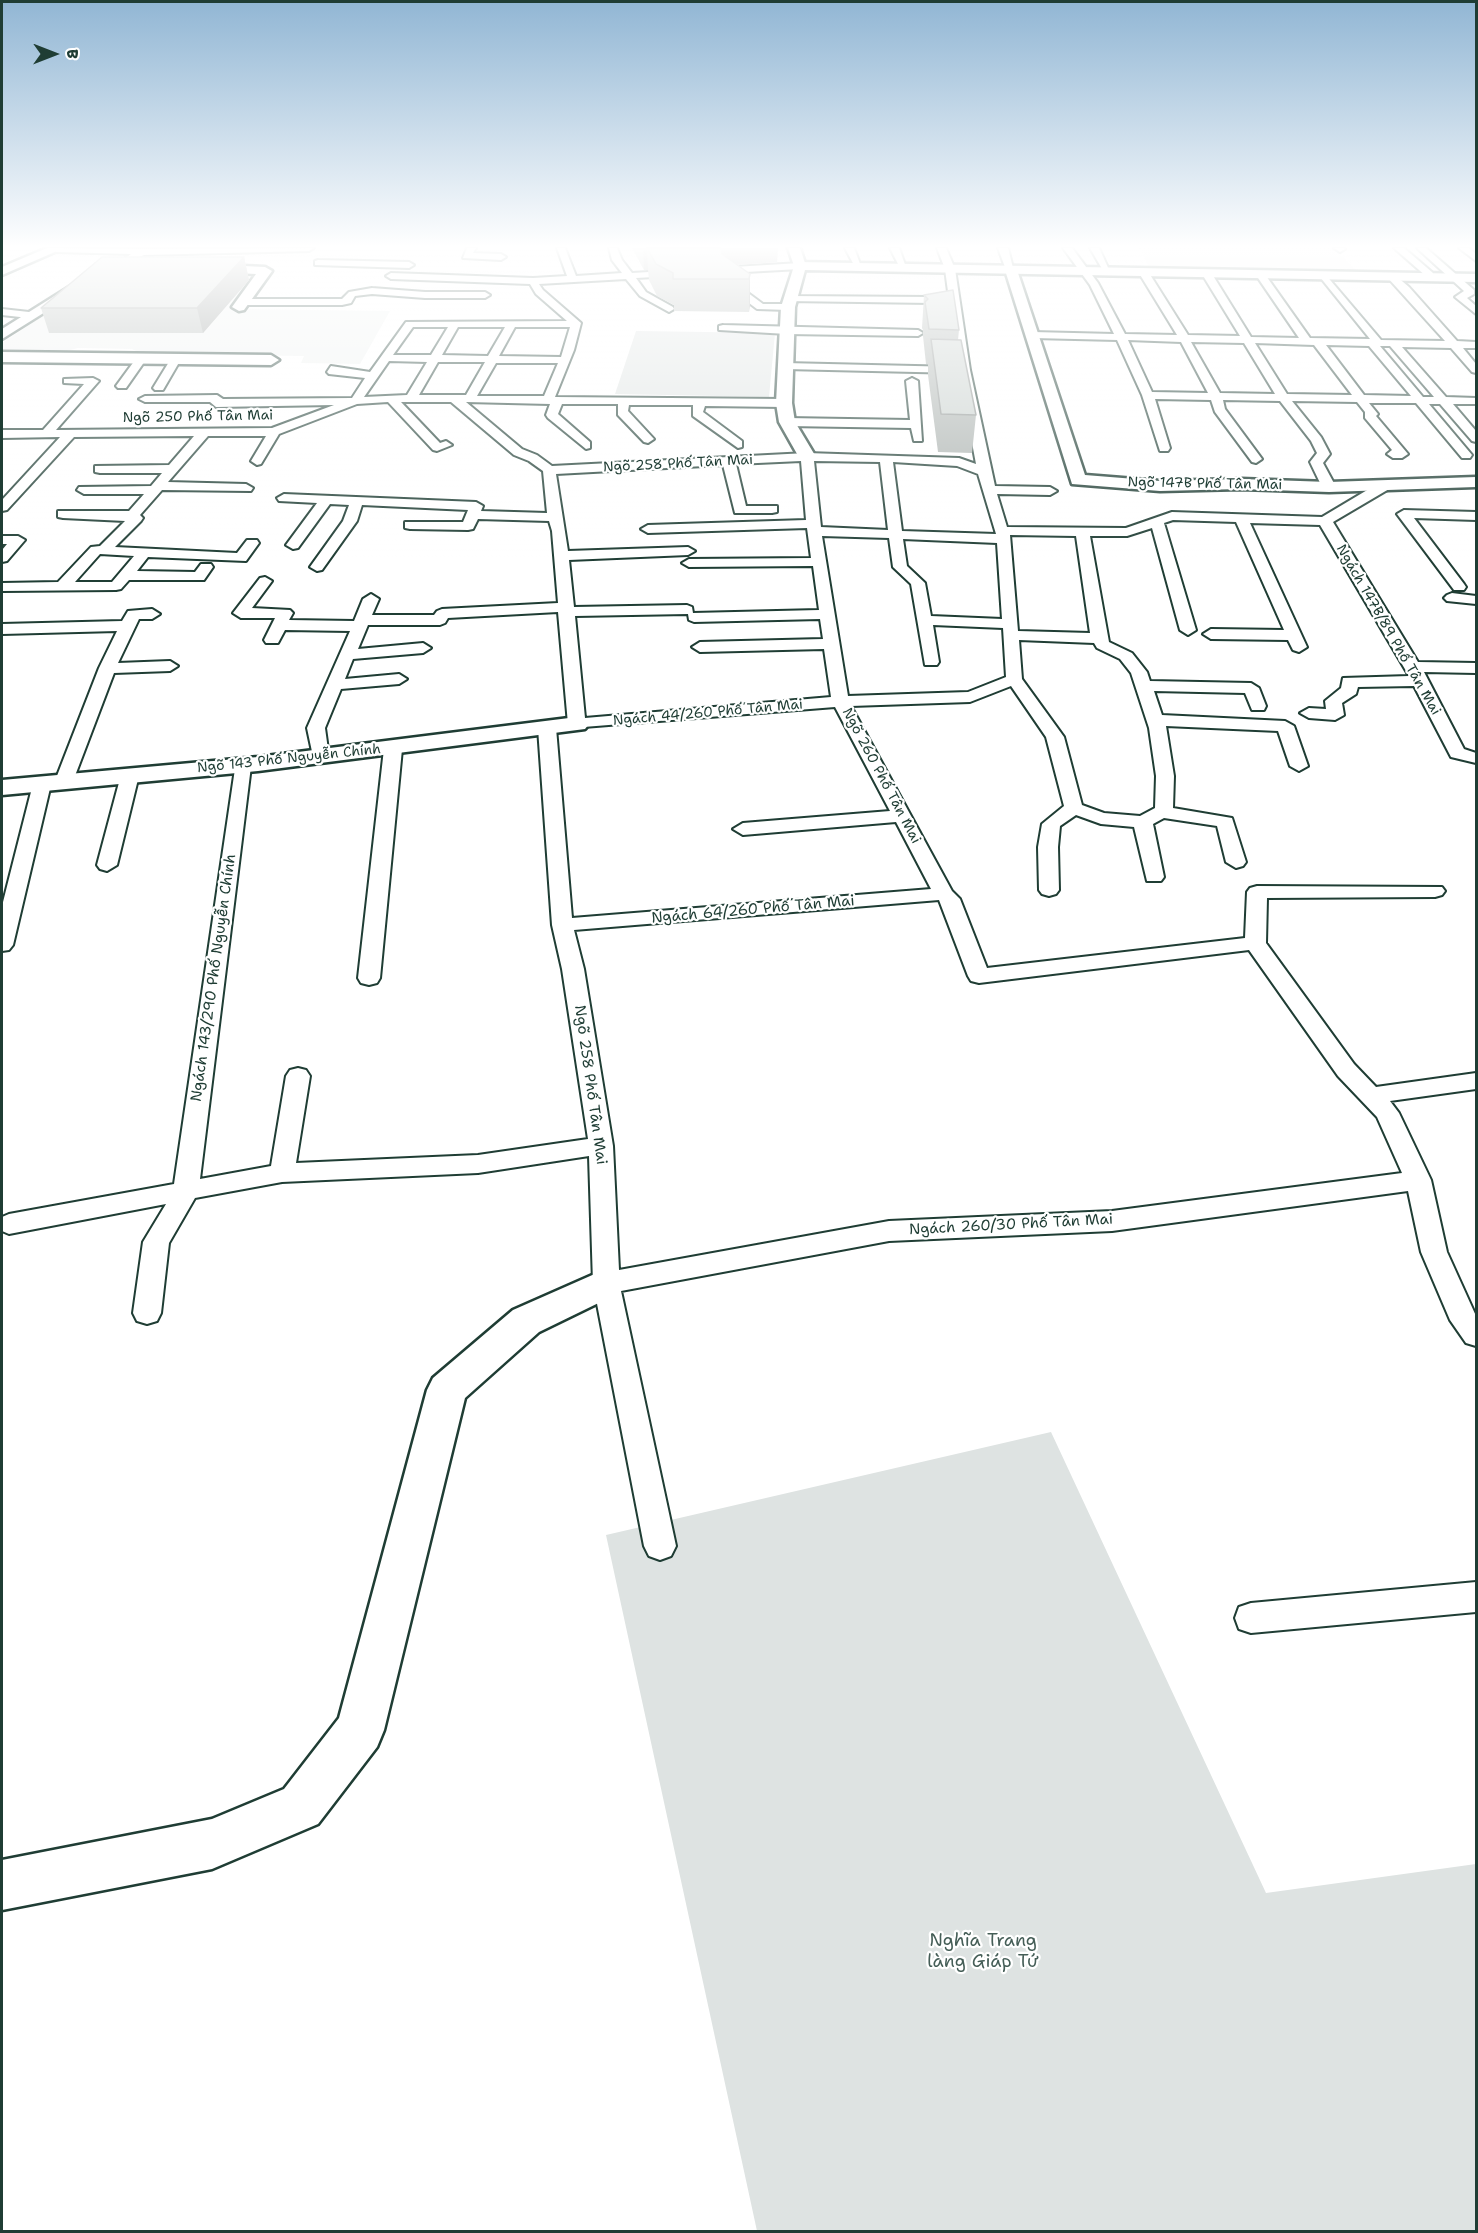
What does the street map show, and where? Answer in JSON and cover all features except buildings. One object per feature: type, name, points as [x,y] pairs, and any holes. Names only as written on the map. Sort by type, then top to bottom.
[{"type":"street","points":[[786,352],[784,403],[787,422],[807,457]]},
{"type":"street","name":"Ngõ 147B Phố Tân Mai","points":[[1038,352],[1078,480],[1160,486],[1241,484],[1329,487],[1476,483]]},
{"type":"street","points":[[2,358],[271,360]]},
{"type":"street","name":"Ngõ 143 Phố Nguyễn Chính","points":[[3,791],[53,783],[242,766],[393,749],[577,724]]},
{"type":"street","points":[[2,1885],[212,1844],[301,1807],[360,1730],[447,1390],[526,1321],[606,1284]]},
{"type":"lane","points":[[146,399],[217,398],[216,403],[356,401],[390,352]]},
{"type":"lane","points":[[411,398],[438,352]]},
{"type":"lane","points":[[470,398],[496,352]]},
{"type":"lane","points":[[568,352],[563,360],[553,400],[552,415],[586,445]]},
{"type":"lane","points":[[962,352],[984,472],[1003,535],[1014,679],[1055,737],[1074,808]]},
{"type":"lane","points":[[1128,352],[1148,395],[1164,448]]},
{"type":"lane","points":[[1192,352],[1216,396],[1220,409],[1256,459]]},
{"type":"lane","points":[[1255,352],[1283,397],[1317,440],[1324,454],[1316,462],[1329,487]]},
{"type":"lane","points":[[1321,352],[1402,454],[1393,454]]},
{"type":"lane","points":[[1382,352],[1418,400],[1466,455]]},
{"type":"lane","points":[[1401,352],[1476,438]]},
{"type":"lane","points":[[1460,352],[1476,370]]},
{"type":"lane","points":[[785,360],[830,355]]},
{"type":"lane","points":[[122,386],[142,358]]},
{"type":"lane","points":[[386,358],[563,360]]},
{"type":"lane","points":[[159,388],[176,359]]},
{"type":"lane","points":[[785,360],[964,370]]},
{"type":"lane","points":[[335,368],[333,372],[363,372],[362,375],[374,375]]},
{"type":"lane","points":[[46,434],[54,417],[93,381],[69,381]]},
{"type":"lane","points":[[912,381],[921,458]]},
{"type":"lane","points":[[1148,395],[1476,401]]},
{"type":"lane","points":[[62,397],[78,397]]},
{"type":"lane","points":[[391,398],[437,447],[446,445]]},
{"type":"lane","name":"Ngõ 250 Phố Tân Mai","points":[[2,434],[274,432],[356,401],[391,398],[784,403]]},
{"type":"lane","points":[[453,398],[518,452],[533,458],[549,470],[554,517],[559,531],[577,724]]},
{"type":"lane","points":[[624,401],[622,412],[648,440]]},
{"type":"lane","points":[[700,402],[697,413],[738,444]]},
{"type":"lane","points":[[787,422],[916,424]]},
{"type":"lane","points":[[257,461],[274,432]]},
{"type":"lane","points":[[2,507],[70,434]]},
{"type":"lane","points":[[104,550],[136,518],[130,518],[203,434]]},
{"type":"lane","name":"Ngõ 258 Phố Tân Mai","points":[[549,470],[807,457],[921,458],[959,462],[984,472]]},
{"type":"lane","name":"Ngõ 260 Phố Tân Mai","points":[[807,457],[805,516],[819,561],[840,701],[944,894],[950,899],[979,976],[1255,943]]},
{"type":"lane","points":[[886,458],[900,567],[918,583],[931,662]]},
{"type":"lane","points":[[729,462],[740,510],[805,516],[894,534],[1003,535],[1126,532],[1172,516],[1324,521]]},
{"type":"lane","points":[[100,469],[174,469]]},
{"type":"lane","points":[[2,484],[23,484]]},
{"type":"lane","name":"Ngõ 147B Phố Tân Mai","points":[[1324,521],[1384,486]]},
{"type":"lane","points":[[84,490],[246,488]]},
{"type":"lane","points":[[989,490],[1050,491]]},
{"type":"lane","points":[[284,498],[476,506],[468,526],[410,525]]},
{"type":"lane","points":[[293,545],[326,500]]},
{"type":"lane","points":[[317,567],[350,521],[357,501]]},
{"type":"lane","points":[[63,514],[133,515]]},
{"type":"lane","points":[[1476,516],[1404,514],[1456,593],[1476,600]]},
{"type":"lane","points":[[474,515],[554,517]]},
{"type":"lane","points":[[648,529],[805,516]]},
{"type":"lane","points":[[1211,634],[1297,641],[1241,518]]},
{"type":"lane","name":"Ngách 147B/89 Phố Tân Mai","points":[[1324,521],[1416,674],[1457,753],[1476,758]]},
{"type":"lane","points":[[1157,522],[1188,630]]},
{"type":"lane","points":[[1082,532],[1099,638],[1103,645],[1126,656],[1146,686],[1156,720],[1165,776],[1164,811]]},
{"type":"lane","points":[[2,540],[18,540],[2,558]]},
{"type":"lane","points":[[63,586],[96,550],[241,558],[252,543]]},
{"type":"lane","points":[[2,587],[116,586],[145,552]]},
{"type":"lane","points":[[561,556],[819,561]]},
{"type":"lane","points":[[125,575],[200,577],[206,567]]},
{"type":"lane","points":[[166,576],[154,591],[200,591]]},
{"type":"lane","points":[[265,581],[241,613],[285,613],[275,632],[360,623],[440,620],[442,614],[566,609],[690,614],[826,614]]},
{"type":"lane","points":[[320,757],[316,728],[371,599]]},
{"type":"lane","points":[[2,945],[53,783],[133,614],[152,614]]},
{"type":"lane","points":[[924,620],[1099,638]]},
{"type":"lane","points":[[2,629],[127,626]]},
{"type":"lane","points":[[700,647],[830,644]]},
{"type":"lane","points":[[346,655],[423,648]]},
{"type":"lane","points":[[107,668],[170,666]]},
{"type":"lane","points":[[1309,713],[1335,715],[1333,701],[1350,690],[1349,682],[1476,668]]},
{"type":"lane","points":[[333,685],[399,679]]},
{"type":"lane","name":"Ngách 44/260 Phố Tân Mai","points":[[577,724],[840,701],[970,697],[1014,679]]},
{"type":"lane","points":[[1146,686],[1251,688],[1258,706]]},
{"type":"lane","points":[[1156,720],[1285,726],[1299,766]]},
{"type":"lane","name":"Ngõ 258 Phố Tân Mai","points":[[547,729],[562,925],[573,969],[601,1146],[606,1284],[660,1546]]},
{"type":"lane","points":[[369,978],[393,749]]},
{"type":"lane","name":"Ngách 143/290 Phố Nguyễn Chính","points":[[147,1313],[156,1242],[186,1191],[242,766]]},
{"type":"lane","points":[[107,865],[130,775]]},
{"type":"lane","points":[[1074,808],[1101,818],[1143,822],[1164,811]]},
{"type":"lane","points":[[1049,890],[1048,847],[1051,824],[1074,808]]},
{"type":"lane","points":[[1164,811],[1170,814],[1225,822],[1236,862]]},
{"type":"lane","points":[[743,829],[902,816]]},
{"type":"lane","points":[[1143,822],[1154,877]]},
{"type":"lane","points":[[1435,891],[1257,892],[1255,943],[1346,1070],[1387,1113],[1418,1180],[1434,1252],[1464,1320],[1476,1335]]},
{"type":"lane","name":"Ngách 64/260 Phố Tân Mai","points":[[562,925],[944,894]]},
{"type":"lane","points":[[282,1173],[298,1076]]},
{"type":"lane","points":[[1371,1096],[1476,1082]]},
{"type":"lane","points":[[9,1224],[282,1173],[478,1164],[601,1146]]},
{"type":"lane","name":"Ngách 260/30 Phố Tân Mai","points":[[606,1284],[890,1231],[1112,1221],[1418,1180]]},
{"type":"lane","points":[[1251,1618],[1476,1597]]},
{"type":"shaded area","points":[[2,352],[61,352],[54,354]]},
{"type":"shaded area","points":[[138,352],[367,352],[360,364],[301,363],[304,356]]},
{"type":"green space","points":[[629,352],[773,352],[769,397],[615,394]]},
{"type":"green space","name":"Nghĩa Trang làng Giáp Tứ","points":[[1051,1432],[1266,1893],[1476,1864],[1476,2231],[757,2231],[606,1535]]}]
